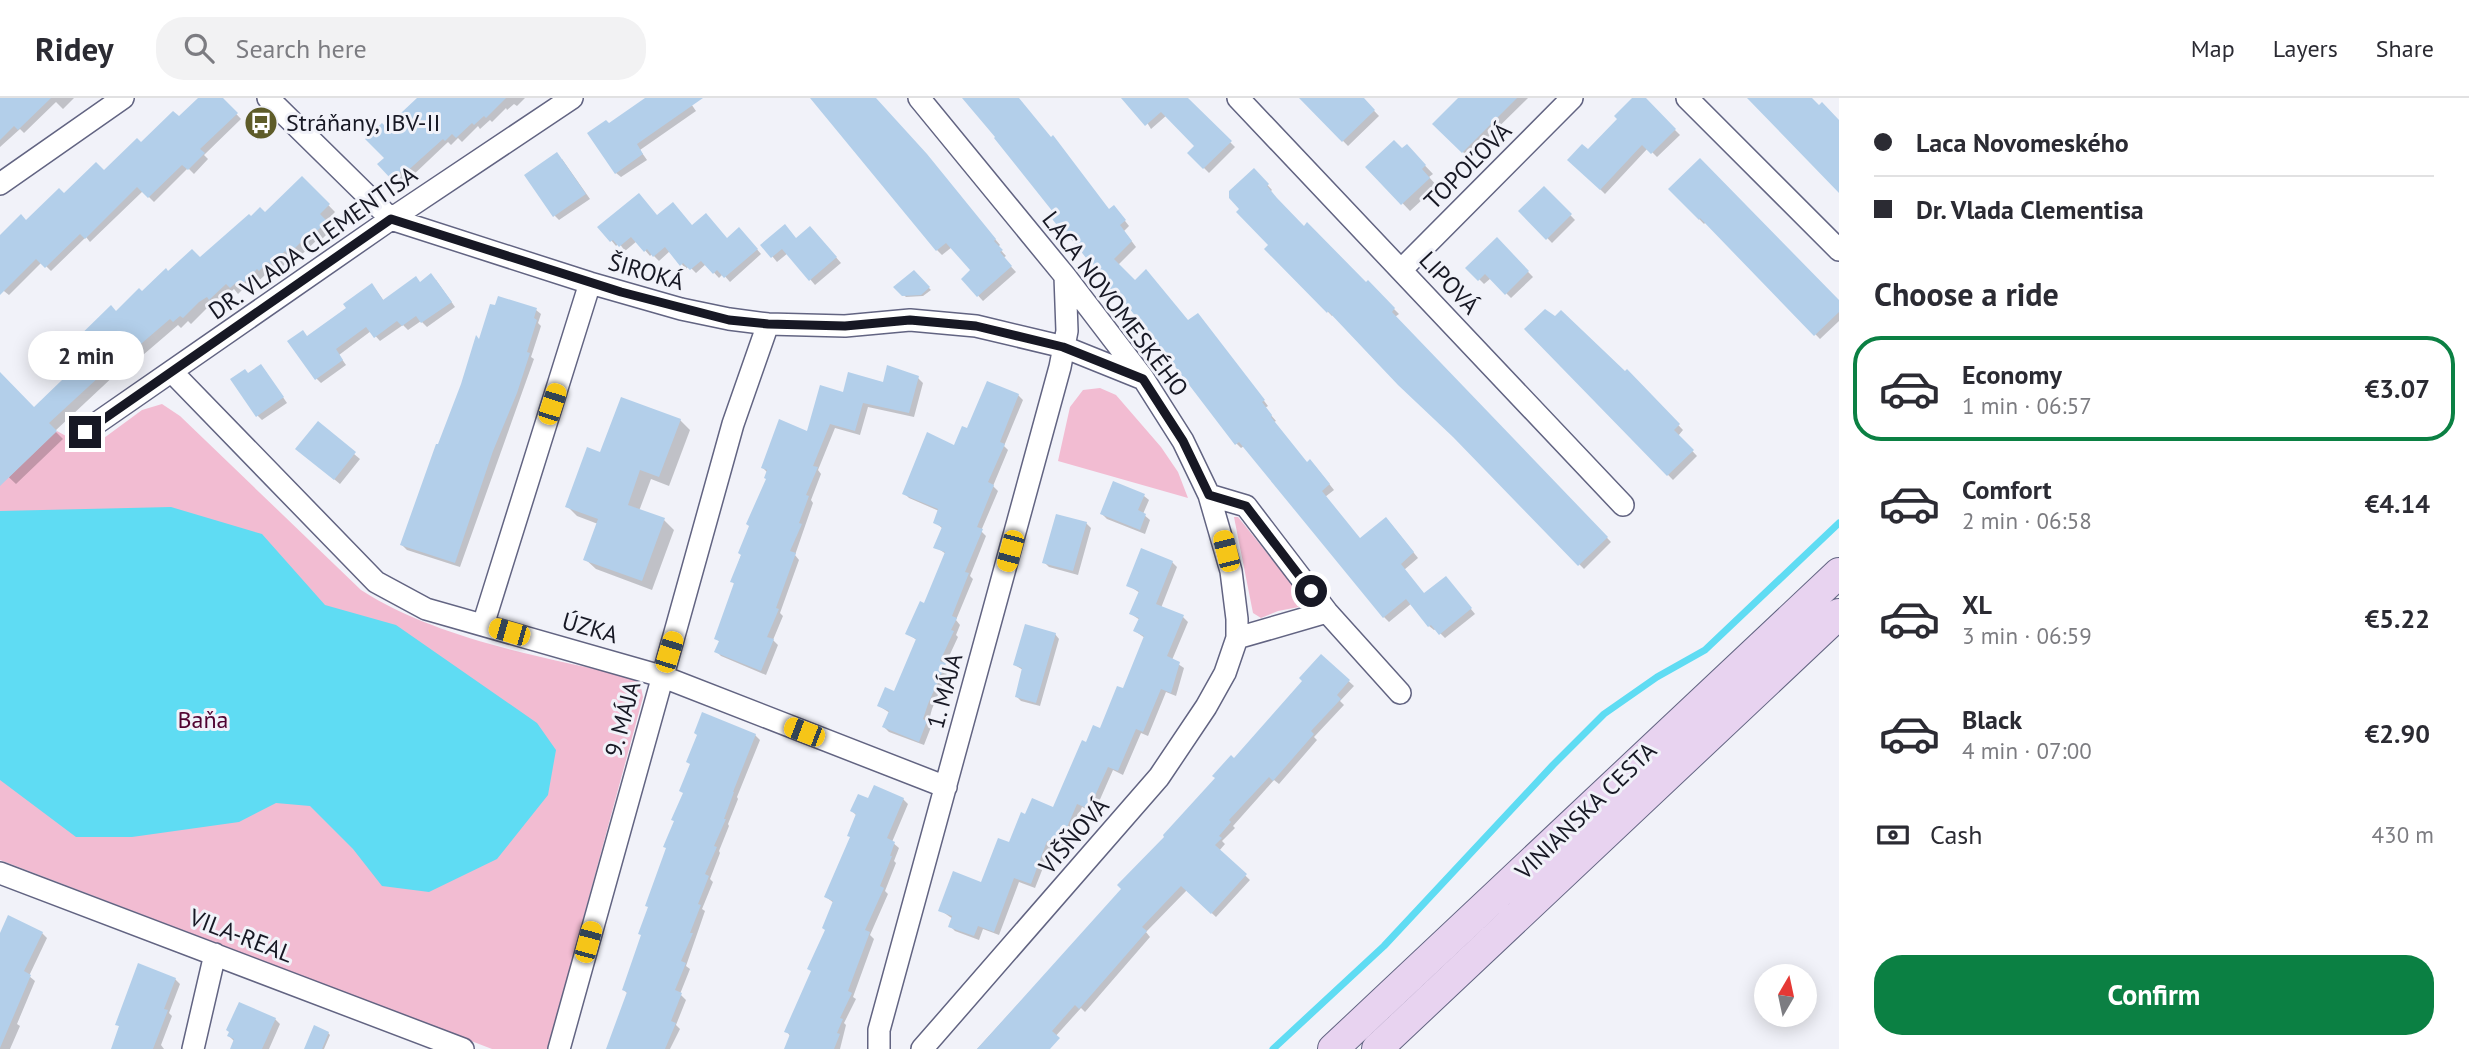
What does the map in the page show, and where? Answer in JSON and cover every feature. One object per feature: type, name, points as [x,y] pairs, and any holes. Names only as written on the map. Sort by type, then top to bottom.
[{"type":"main road","name":"VINIANSKA CESTA","points":[[1333,1049],[1839,573]]},
{"type":"main road","name":"VINIANSKA CESTA","points":[[1377,1049],[1839,614]]},
{"type":"street","points":[[0,184],[123,98]]},
{"type":"street","name":"ŠIROKÁ","points":[[268,98],[391,219],[590,283],[729,320],[845,326],[910,320],[976,326],[1063,347],[1143,379]]},
{"type":"street","name":"DR. VLADA CLEMENTISA","points":[[85,432],[391,219],[572,98]]},
{"type":"street","name":"LACA NOVOMESKÉHO","points":[[919,98],[1065,276],[1143,379],[1183,441],[1209,495]]},
{"type":"street","name":"LIPOVÁ","points":[[1238,98],[1622,505]]},
{"type":"street","name":"TOPOĽOVÁ","points":[[1401,270],[1572,98]]},
{"type":"street","points":[[1687,98],[1839,250]]},
{"type":"street","name":"1. MÁJA","points":[[878,1049],[879,1030],[1067,331],[1065,276]]},
{"type":"street","points":[[483,625],[590,283]]},
{"type":"street","name":"9. MÁJA","points":[[559,1049],[733,424],[768,324]]},
{"type":"street","name":"ÚZKA","points":[[172,372],[376,582],[426,609],[662,676],[946,787]]},
{"type":"street","points":[[1209,495],[1246,506],[1327,612],[1400,693]]},
{"type":"street","name":"VIŠŇOVÁ","points":[[922,1049],[1159,778],[1225,673],[1237,638],[1237,619],[1231,571],[1209,495]]},
{"type":"street","points":[[1237,638],[1327,612]]},
{"type":"street","name":"VILA-REAL","points":[[0,873],[460,1048]]},
{"type":"street","points":[[193,1049],[215,954]]},
{"type":"green space","points":[[1100,388],[1116,395],[1161,447],[1178,472],[1188,498],[1058,461],[1070,407],[1083,390]]},
{"type":"green space","name":"Baňa","points":[[162,404],[180,416],[361,590],[423,622],[457,634],[528,654],[632,677],[640,683],[643,697],[548,1049],[492,1049],[0,860],[0,471],[8,478],[57,431],[89,449],[142,410]]},
{"type":"green space","points":[[1234,517],[1238,517],[1303,598],[1304,606],[1278,611],[1261,618],[1253,613]]},
{"type":"water","name":"Baňa","points":[[171,507],[262,534],[325,605],[396,625],[537,723],[556,750],[548,795],[497,859],[429,892],[382,886],[353,849],[310,806],[276,803],[239,822],[132,837],[76,837],[0,780],[0,511]]},
{"type":"building","points":[[0,98],[51,98],[18,130],[14,126],[0,140]]},
{"type":"building","points":[[198,98],[223,98],[238,113],[200,149],[205,153],[188,170],[182,165],[148,198],[137,187],[85,239],[80,234],[45,268],[36,259],[0,295],[0,235],[21,214],[26,220],[59,188],[64,193],[96,162],[104,170],[137,138],[141,142],[173,111],[179,116]]},
{"type":"building","points":[[417,98],[506,98],[486,118],[484,116],[474,125],[472,123],[456,138],[452,134],[445,141],[443,139],[404,174],[401,171],[392,180],[377,164],[384,158],[365,139],[382,123],[386,127]]},
{"type":"building","points":[[645,98],[703,98],[637,144],[643,154],[615,174],[587,133],[606,120],[609,123]]},
{"type":"building","points":[[810,98],[876,98],[927,154],[996,239],[994,241],[1003,250],[1000,252],[1012,266],[977,297],[961,279],[970,270],[946,243],[936,251]]},
{"type":"building","points":[[962,98],[1019,98],[1051,137],[1053,135],[1109,209],[1114,205],[1126,220],[1120,225],[1132,241],[1114,259],[1135,280],[1146,269],[1188,320],[1198,313],[1265,400],[1262,402],[1271,417],[1307,462],[1310,459],[1330,484],[1322,491],[1360,538],[1386,517],[1414,552],[1401,564],[1424,593],[1446,576],[1472,608],[1439,635],[1431,625],[1428,627],[1406,599],[1383,618],[1239,442],[1235,445],[1151,335],[1124,302],[1122,304],[1062,227],[1060,229],[1049,215],[1053,212]]},
{"type":"building","points":[[1121,98],[1188,98],[1232,141],[1203,169],[1187,153],[1194,146],[1161,112],[1145,126]]},
{"type":"building","points":[[1299,98],[1364,98],[1375,110],[1342,142]]},
{"type":"building","points":[[1458,98],[1517,98],[1462,153],[1432,124]]},
{"type":"building","points":[[1632,98],[1646,98],[1676,129],[1651,154],[1642,145],[1600,190],[1567,160],[1582,144],[1588,149],[1617,119],[1614,116]]},
{"type":"building","points":[[1747,98],[1812,98],[1819,105],[1822,102],[1839,120],[1839,193]]},
{"type":"building","points":[[1394,140],[1402,148],[1407,144],[1426,165],[1422,169],[1430,178],[1401,205],[1365,167]]},
{"type":"building","points":[[557,152],[586,194],[553,217],[524,175]]},
{"type":"building","points":[[1700,158],[1839,300],[1839,312],[1814,336],[1700,218],[1699,220],[1668,189]]},
{"type":"building","points":[[1254,168],[1269,184],[1267,186],[1277,198],[1304,226],[1307,222],[1395,308],[1392,312],[1608,537],[1578,566],[1264,249],[1268,245],[1236,212],[1239,209],[1229,198],[1229,191]]},
{"type":"building","points":[[302,176],[330,204],[320,214],[327,221],[314,234],[311,232],[288,255],[285,251],[271,264],[268,262],[259,271],[257,269],[240,286],[237,282],[230,288],[226,284],[209,300],[207,297],[199,302],[183,318],[180,316],[173,322],[170,319],[128,355],[125,353],[49,423],[57,431],[0,486],[0,372],[34,407],[62,380],[46,364],[62,348],[65,350],[111,305],[116,311],[139,288],[142,291],[166,268],[168,271],[192,249],[200,257],[249,214],[251,216],[260,207],[265,212]]},
{"type":"building","points":[[1544,186],[1572,214],[1546,240],[1518,211]]},
{"type":"building","points":[[639,193],[657,215],[673,202],[692,225],[706,213],[727,238],[739,227],[758,249],[724,278],[717,270],[713,274],[701,261],[690,270],[683,263],[680,266],[665,247],[653,257],[647,249],[644,252],[631,237],[619,247],[613,240],[610,242],[597,227]]},
{"type":"building","points":[[785,224],[796,238],[810,226],[837,257],[809,281],[782,249],[771,258],[760,245]]},
{"type":"building","points":[[1497,237],[1529,271],[1505,295],[1485,274],[1478,281],[1465,268]]},
{"type":"building","points":[[914,270],[930,287],[921,295],[902,296],[893,287]]},
{"type":"building","points":[[431,273],[452,302],[421,323],[416,316],[402,326],[397,321],[374,338],[366,327],[336,349],[343,360],[315,380],[287,341],[303,330],[307,336],[346,308],[343,304],[372,283],[383,300],[416,276],[420,282]]},
{"type":"building","points":[[498,296],[537,308],[534,318],[537,320],[517,393],[493,451],[455,563],[400,545],[436,444],[461,384],[476,335],[479,339],[490,304],[495,305]]},
{"type":"building","points":[[1545,309],[1555,316],[1561,310],[1625,371],[1627,369],[1680,424],[1674,430],[1694,450],[1667,476],[1524,329]]},
{"type":"building","points":[[261,364],[284,397],[256,417],[230,379],[245,369],[248,373]]},
{"type":"building","points":[[887,365],[919,376],[909,413],[863,403],[855,431],[830,424],[813,466],[818,467],[806,495],[809,496],[799,523],[802,524],[790,551],[796,553],[776,608],[779,609],[767,637],[774,639],[761,671],[714,652],[719,641],[714,639],[734,583],[730,582],[749,526],[746,524],[766,479],[767,470],[761,468],[779,419],[807,431],[820,385],[843,392],[848,372],[883,382]]},
{"type":"building","points":[[987,381],[1019,394],[1000,442],[1005,444],[988,482],[994,485],[977,527],[983,529],[965,572],[969,573],[952,616],[957,618],[951,630],[954,631],[940,661],[946,663],[928,704],[923,719],[927,721],[919,742],[882,727],[889,711],[877,706],[885,687],[894,691],[916,639],[905,634],[920,601],[924,603],[945,552],[933,548],[942,527],[933,523],[938,509],[902,494],[927,432],[954,445],[962,426],[967,428]]},
{"type":"building","points":[[621,397],[681,419],[659,477],[640,470],[628,505],[665,518],[642,581],[583,560],[598,519],[565,507],[587,447],[600,452]]},
{"type":"building","points":[[318,421],[356,452],[334,480],[295,449]]},
{"type":"building","points":[[1113,481],[1145,494],[1138,510],[1146,514],[1140,530],[1100,514]]},
{"type":"building","points":[[1056,514],[1087,522],[1073,571],[1042,563]]},
{"type":"building","points":[[1141,548],[1173,561],[1156,604],[1184,615],[1167,656],[1180,662],[1171,693],[1161,689],[1143,732],[1136,729],[1118,771],[1108,767],[1089,809],[1077,804],[1059,846],[1047,841],[1031,884],[1014,878],[994,932],[978,926],[974,936],[948,927],[952,916],[938,911],[953,871],[981,882],[998,838],[1009,842],[1021,812],[1025,814],[1032,798],[1053,807],[1082,740],[1086,742],[1093,725],[1100,728],[1117,686],[1123,688],[1144,636],[1133,631],[1139,618],[1129,614],[1139,591],[1126,586]]},
{"type":"building","points":[[1025,624],[1056,633],[1036,703],[1015,697],[1022,668],[1013,665]]},
{"type":"building","points":[[1321,654],[1350,680],[1337,695],[1341,699],[1311,731],[1314,734],[1273,781],[1269,777],[1229,820],[1231,822],[1215,845],[1247,874],[1211,914],[1181,886],[1142,927],[1147,931],[1079,1009],[1075,1005],[1052,1031],[1060,1038],[1050,1049],[977,1049],[1121,889],[1117,885],[1164,837],[1215,778],[1212,776],[1231,755],[1234,758],[1302,681],[1299,678]]},
{"type":"building","points":[[702,712],[756,734],[705,874],[709,876],[698,904],[701,905],[690,933],[693,933],[681,961],[686,963],[675,990],[682,993],[671,1021],[676,1023],[665,1049],[606,1049],[627,992],[622,990],[641,935],[638,934],[648,907],[645,906],[666,848],[663,847],[674,821],[671,820],[683,793],[679,791],[690,764],[686,762],[697,735],[694,733]]},
{"type":"building","points":[[874,785],[904,798],[887,838],[895,842],[892,856],[880,886],[884,888],[865,930],[870,932],[848,991],[852,993],[840,1018],[843,1019],[837,1033],[840,1034],[834,1049],[784,1049],[790,1034],[784,1032],[811,971],[807,969],[825,930],[822,928],[833,901],[824,897],[850,837],[847,836],[856,814],[850,811],[858,794],[868,798]]},
{"type":"building","points":[[8,915],[43,932],[24,971],[31,975],[0,1048],[0,933]]},
{"type":"building","points":[[138,963],[176,978],[164,1009],[168,1010],[153,1049],[111,1049],[119,1026],[115,1025]]},
{"type":"building","points":[[239,1002],[276,1018],[262,1049],[230,1049],[234,1039],[227,1036],[229,1032],[226,1030]]},
{"type":"building","points":[[314,1025],[329,1032],[322,1049],[304,1049]]},
{"type":"waterway","points":[[1273,1049],[1384,946],[1604,714],[1657,677],[1705,650],[1839,523]]},
{"type":"place","name":"Stráňany, IBV-II","points":[[261,123]]},
{"type":"route","points":[[85,432],[391,219],[621,292],[729,320],[845,326],[910,320],[976,326],[1063,347],[1123,370],[1143,379],[1183,441],[1209,495],[1246,506],[1311,591]]}]
